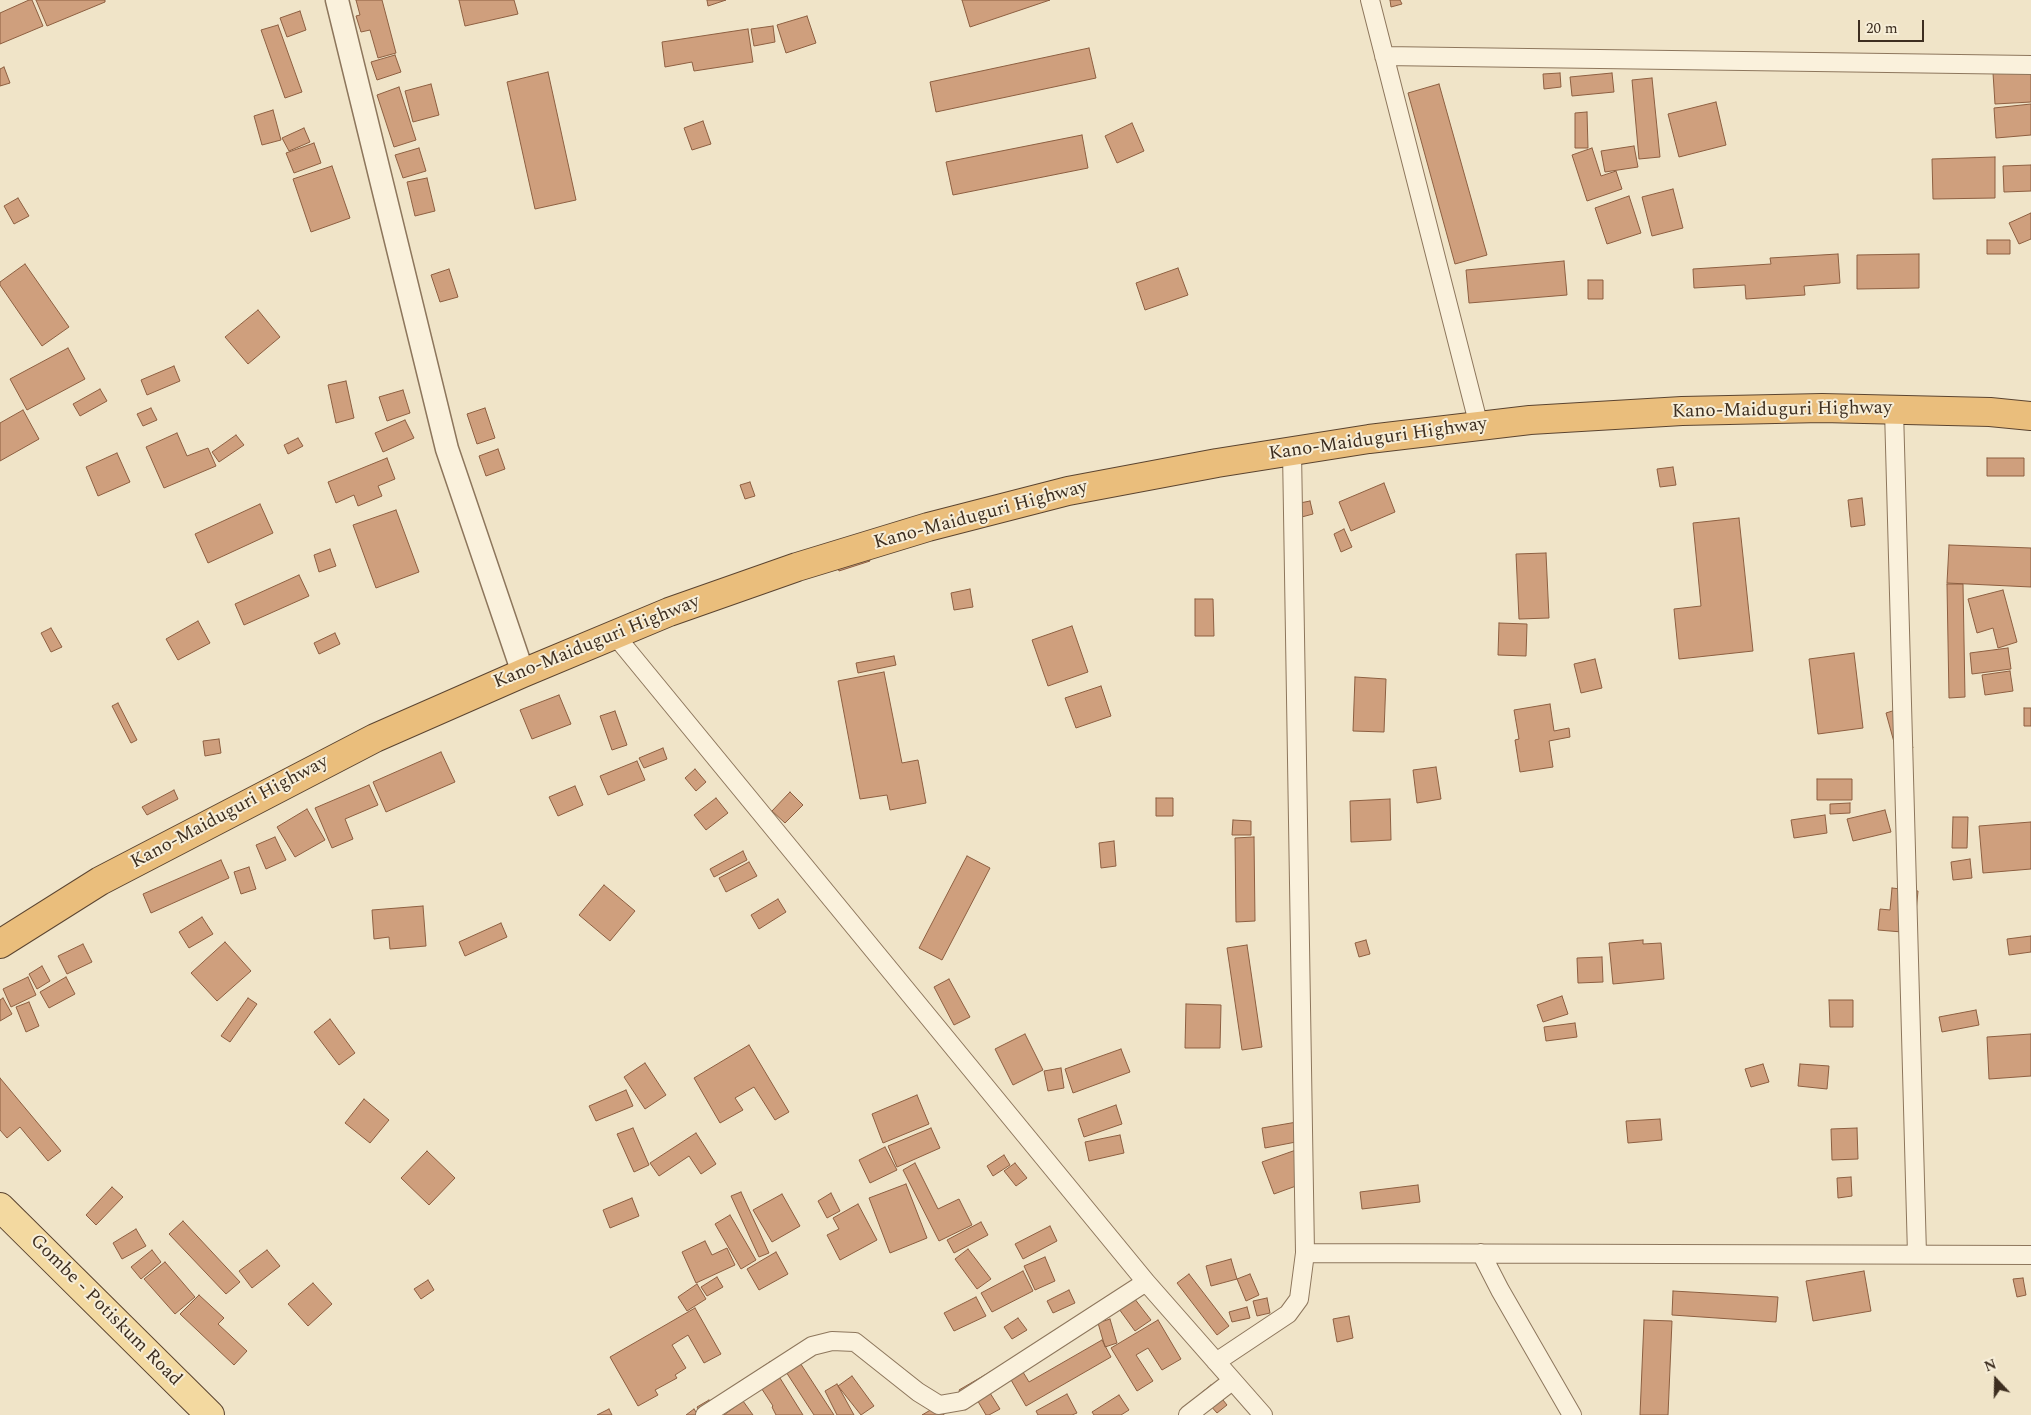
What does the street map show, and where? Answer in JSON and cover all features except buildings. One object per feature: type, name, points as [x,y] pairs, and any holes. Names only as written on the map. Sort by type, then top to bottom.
[{"type":"highway","name":"Kano-Maiduguri Highway","points":[[5,943],[100,881],[375,738],[523,672],[670,612],[797,567],[928,527],[1068,491],[1292,451],[1530,420],[1682,411],[1822,408],[1990,412],[2031,416]]},
{"type":"main road","name":"Gombe - Potiskum Road","points":[[0,1207],[210,1415]]},
{"type":"street","points":[[337,0],[447,449],[523,672]]},
{"type":"street","points":[[1370,0],[1479,426]]},
{"type":"street","points":[[1384,56],[2031,65]]},
{"type":"street","points":[[1894,410],[1917,1254]]},
{"type":"street","points":[[1216,1362],[1288,1314],[1299,1299],[1305,1253],[1292,451]]},
{"type":"street","points":[[614,634],[1146,1282],[1263,1415]]},
{"type":"street","points":[[1305,1253],[2031,1255]]},
{"type":"street","points":[[1482,1253],[1500,1290],[1572,1415]]},
{"type":"street","points":[[705,1415],[812,1346],[832,1341],[855,1342],[918,1392],[938,1405],[962,1401],[1146,1282]]},
{"type":"street","points":[[1188,1415],[1232,1381]]}]
